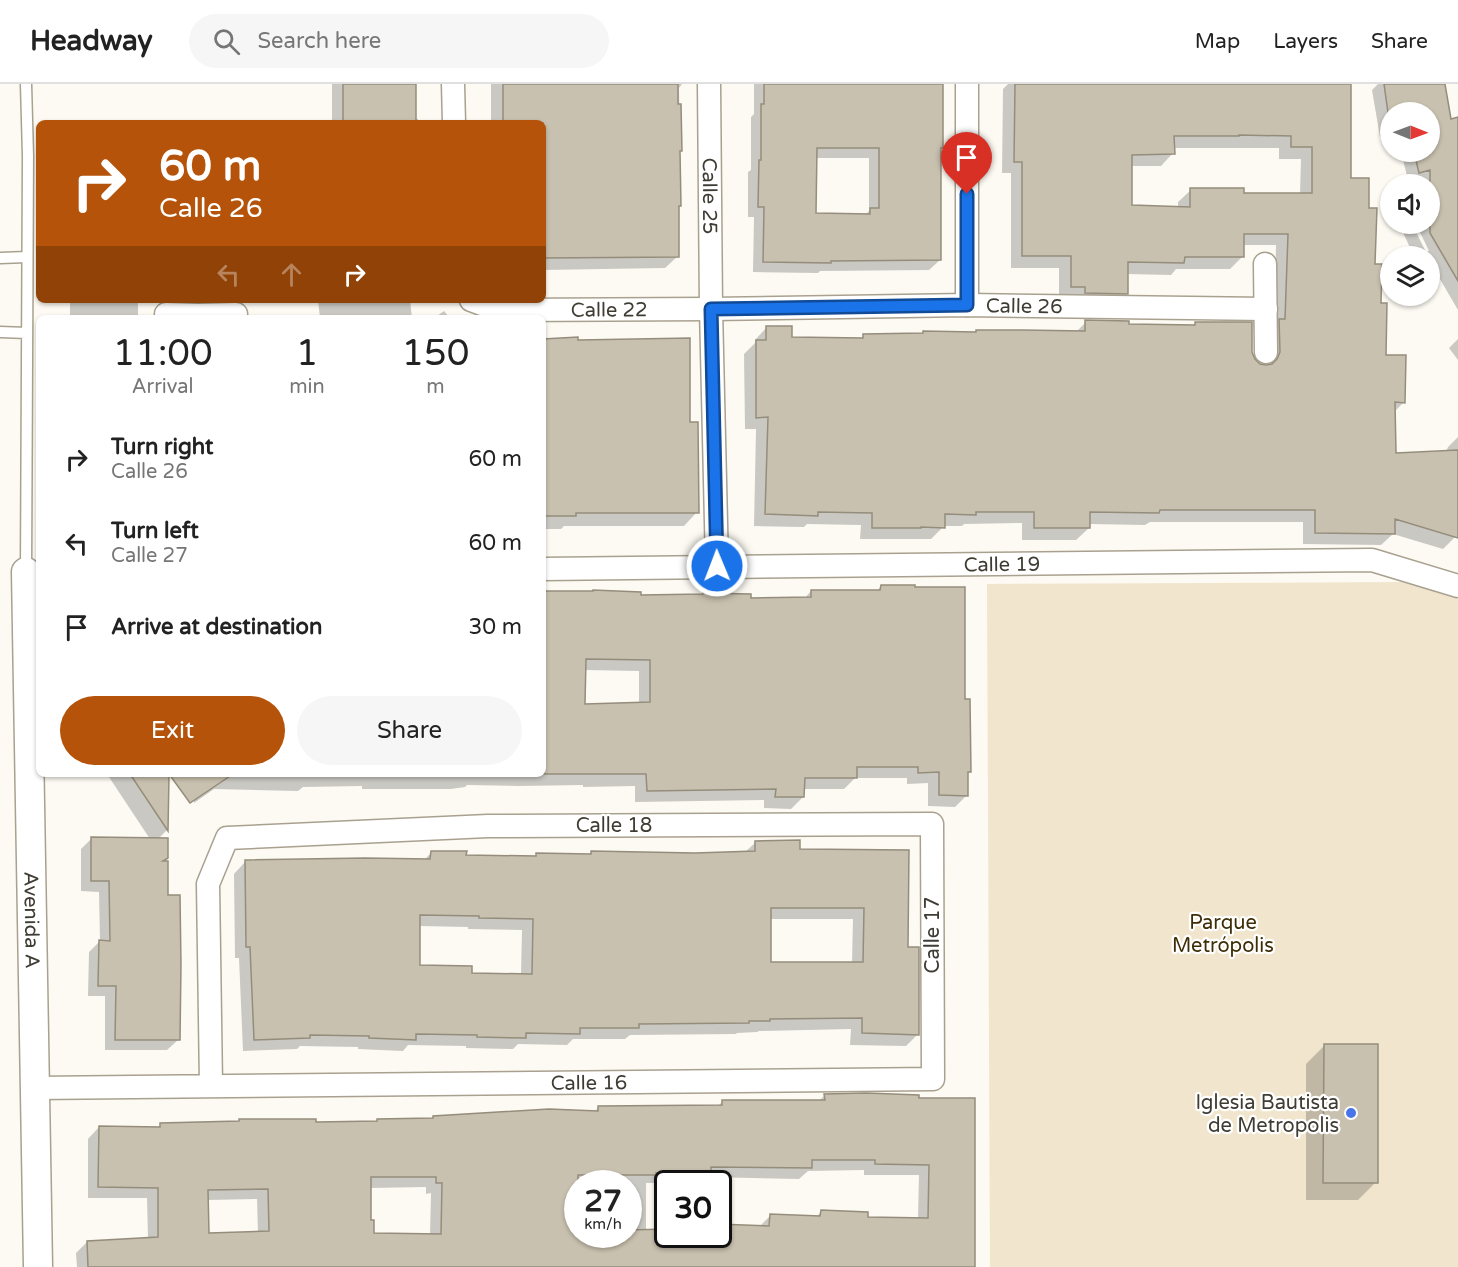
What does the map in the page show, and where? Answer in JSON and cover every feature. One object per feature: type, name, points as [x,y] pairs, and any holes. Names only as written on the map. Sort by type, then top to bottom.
[{"type":"street","points":[[453,84],[454,120]]},
{"type":"street","name":"Calle 25","points":[[709,84],[717,566]]},
{"type":"street","points":[[967,84],[967,305]]},
{"type":"street","points":[[1265,264],[1266,352]]},
{"type":"street","name":"Calle 22","points":[[479,303],[498,310],[711,309]]},
{"type":"street","name":"Calle 26","points":[[711,309],[967,305],[1266,309]]},
{"type":"street","points":[[166,314],[177,315]]},
{"type":"street","points":[[223,315],[236,314]]},
{"type":"street","name":"Calle 19","points":[[546,569],[1372,560],[1458,586]]},
{"type":"street","name":"Avenida A","points":[[33,572],[38,1267]]},
{"type":"street","name":"Calle 18","points":[[210,1086],[208,884],[227,838],[488,826],[932,824]]},
{"type":"street","name":"Calle 17","points":[[932,824],[932,1046]]},
{"type":"street","name":"Calle 16","points":[[210,1086],[933,1079],[932,1046]]},
{"type":"street","points":[[35,1088],[210,1086]]},
{"type":"lane","points":[[26,84],[27,333],[33,572]]},
{"type":"lane","points":[[0,258],[27,257]]},
{"type":"lane","points":[[0,332],[27,333]]},
{"type":"green space","name":"Parque Metrópolis","points":[[1402,582],[1453,595],[1458,600],[1458,1267],[990,1267],[987,584]]},
{"type":"building","points":[[343,84],[416,84],[416,120],[343,120]]},
{"type":"building","points":[[503,84],[678,84],[678,104],[681,104],[682,151],[680,151],[679,257],[546,258],[546,120],[503,120]]},
{"type":"building","points":[[764,84],[943,84],[941,260],[763,262],[764,207],[758,207],[761,104],[764,104]],"holes":[[[817,148],[879,148],[879,208],[870,208],[870,214],[816,213]]]},
{"type":"building","points":[[1015,84],[1351,84],[1351,178],[1369,178],[1369,208],[1377,208],[1375,264],[1380,264],[1380,306],[1387,306],[1386,355],[1406,355],[1405,403],[1395,402],[1396,453],[1458,450],[1458,538],[1395,519],[1395,534],[1315,533],[1315,510],[1090,512],[1090,528],[1034,528],[1034,512],[945,514],[945,528],[872,528],[872,513],[818,512],[818,516],[765,514],[768,417],[756,418],[756,340],[766,340],[766,326],[792,326],[792,337],[863,338],[863,334],[923,333],[923,331],[1085,331],[1085,320],[1129,321],[1129,324],[1195,325],[1195,322],[1252,322],[1252,352],[1255,359],[1260,364],[1266,365],[1272,364],[1277,359],[1280,352],[1279,319],[1285,319],[1288,234],[1244,234],[1244,257],[1185,257],[1184,263],[1128,262],[1128,294],[1085,293],[1085,287],[1071,287],[1071,256],[1022,256],[1022,162],[1014,162]],"holes":[[[1174,136],[1291,136],[1291,147],[1312,147],[1312,193],[1244,193],[1244,188],[1190,188],[1190,207],[1132,205],[1132,155],[1175,154]]]},
{"type":"building","points":[[1384,84],[1445,84],[1451,119],[1458,117],[1458,281],[1440,250],[1440,246],[1438,246],[1431,234],[1440,234],[1440,174],[1430,174],[1430,170],[1419,173],[1416,162],[1440,162],[1440,102],[1387,102]]},
{"type":"building","points":[[690,338],[690,422],[698,422],[699,513],[576,513],[576,516],[546,516],[546,339]]},
{"type":"building","points":[[881,585],[965,587],[965,699],[970,699],[971,772],[968,772],[968,796],[939,795],[939,772],[918,773],[918,767],[857,767],[857,778],[805,778],[804,797],[775,797],[776,789],[647,791],[646,774],[546,774],[546,591],[641,592],[641,595],[751,594],[751,598],[811,597],[811,590],[880,590]],"holes":[[[586,659],[650,660],[650,702],[585,704]]]},
{"type":"building","points":[[132,777],[169,777],[168,831]]},
{"type":"building","points":[[171,777],[229,777],[190,803]]},
{"type":"building","points":[[91,837],[168,838],[168,858],[163,861],[168,861],[168,895],[180,895],[180,1040],[115,1040],[116,986],[98,986],[99,940],[110,941],[109,881],[91,881]]},
{"type":"building","points":[[800,840],[800,849],[909,850],[908,947],[919,947],[919,1035],[862,1033],[862,1018],[770,1019],[770,1021],[749,1021],[749,1023],[639,1024],[639,1028],[580,1028],[580,1034],[526,1033],[526,1038],[416,1034],[416,1040],[310,1035],[310,1038],[254,1040],[250,947],[246,947],[245,860],[430,859],[431,851],[467,851],[466,855],[536,856],[536,853],[591,854],[591,851],[695,853],[755,851],[755,841]],"holes":[[[771,908],[864,908],[863,962],[771,962]],[[420,915],[533,919],[532,974],[472,973],[472,966],[420,965]]]},
{"type":"building","name":"Iglesia Bautista de Metropolis","points":[[1324,1044],[1378,1044],[1378,1183],[1323,1183]]},
{"type":"building","points":[[866,1093],[919,1095],[919,1098],[975,1098],[975,1267],[88,1267],[87,1241],[158,1237],[158,1188],[98,1187],[99,1126],[160,1127],[160,1123],[239,1121],[239,1119],[316,1119],[316,1122],[377,1121],[377,1119],[433,1118],[433,1116],[549,1109],[598,1111],[598,1106],[722,1105],[722,1100],[825,1100],[824,1094]],"holes":[[[812,1160],[875,1160],[875,1164],[929,1165],[928,1218],[868,1217],[868,1212],[821,1210],[820,1216],[770,1214],[769,1226],[732,1225],[732,1248],[654,1248],[654,1229],[642,1230],[642,1248],[564,1248],[564,1170],[642,1170],[642,1175],[654,1175],[654,1170],[711,1170],[711,1167],[812,1168]],[[371,1177],[436,1177],[436,1183],[442,1183],[441,1234],[374,1233],[374,1220],[371,1220]],[[268,1189],[269,1231],[209,1233],[208,1190]]]},
{"type":"place","name":"Iglesia Bautista de Metropolis","points":[[1351,1113]]},
{"type":"route","points":[[717,566],[711,309],[967,305],[967,194]]}]
